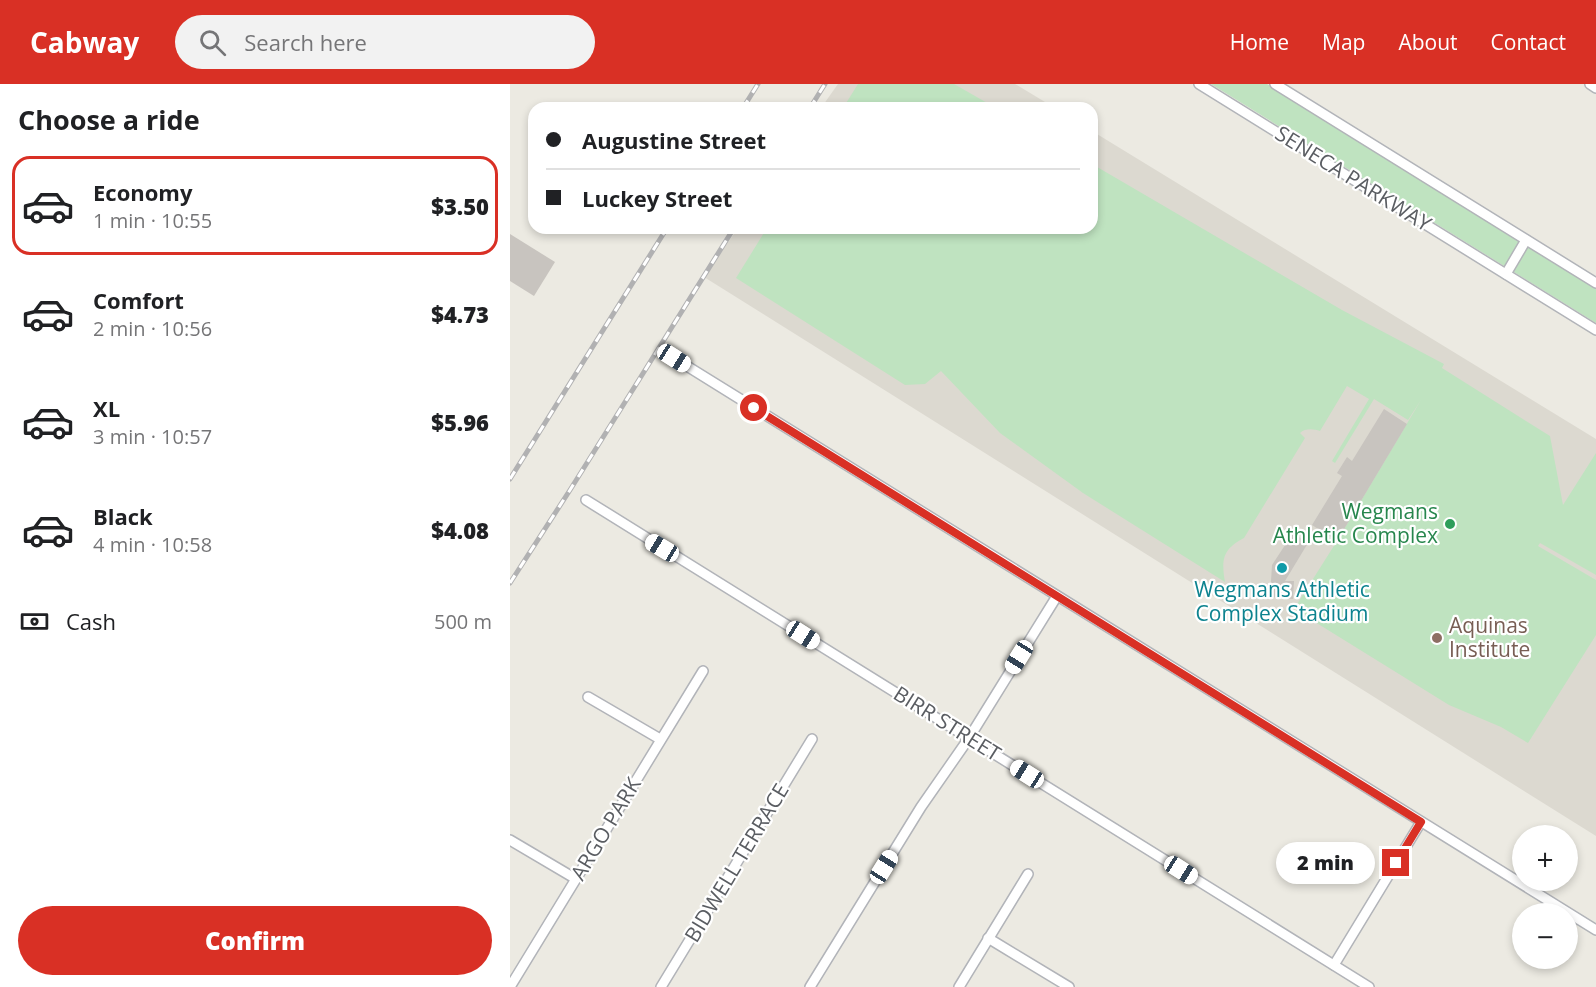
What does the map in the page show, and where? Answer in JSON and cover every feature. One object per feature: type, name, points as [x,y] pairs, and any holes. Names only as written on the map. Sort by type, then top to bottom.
[{"type":"street","name":"SENECA PARKWAY","points":[[1199,84],[1596,330]]},
{"type":"street","name":"SENECA PARKWAY","points":[[1275,84],[1596,283]]},
{"type":"street","points":[[1590,84],[1596,88]]},
{"type":"street","points":[[1506,274],[1526,240]]},
{"type":"street","points":[[674,358],[1596,930]]},
{"type":"street","name":"BIRR STREET","points":[[586,500],[1369,987]]},
{"type":"street","points":[[810,987],[921,807],[969,738],[1057,596]]},
{"type":"street","name":"ARGO PARK","points":[[510,987],[703,671]]},
{"type":"street","points":[[588,697],[660,739]]},
{"type":"street","name":"BIDWELL TERRACE","points":[[661,987],[812,739]]},
{"type":"street","points":[[1334,965],[1421,822]]},
{"type":"street","points":[[510,840],[576,879]]},
{"type":"street","points":[[958,987],[1028,874]]},
{"type":"street","points":[[988,938],[1069,987]]},
{"type":"shaded area","points":[[838,84],[1015,84],[1045,102],[825,102]]},
{"type":"shaded area","name":"Aquinas Institute","points":[[1098,135],[1596,439],[1596,836],[704,277],[734,234],[1098,234]]},
{"type":"green space","points":[[858,84],[954,84],[986,102],[847,102]]},
{"type":"green space","points":[[1211,84],[1267,84],[1596,289],[1596,323]]},
{"type":"green space","name":"Aquinas Institute","points":[[1098,168],[1342,310],[1444,364],[1442,368],[1550,436],[1563,505],[1596,453],[1596,575],[1540,543],[1538,546],[1596,580],[1596,635],[1528,743],[1501,727],[1449,705],[1294,609],[1421,400],[1408,420],[1374,399],[1335,463],[1332,461],[1369,399],[1347,386],[1320,431],[1312,429],[1300,433],[1305,438],[1244,538],[1232,546],[1225,556],[1223,567],[1225,582],[1083,493],[1000,433],[941,371],[925,384],[905,385],[736,278],[763,234],[1098,234]]},
{"type":"building","points":[[510,234],[555,262],[534,296],[510,281]]},
{"type":"building","points":[[1384,409],[1407,424],[1337,541],[1312,525],[1342,476],[1337,473],[1347,457],[1352,461]]},
{"type":"building","name":"Wegmans Athletic Complex Stadium","points":[[1293,533],[1308,543],[1285,581],[1294,581],[1293,599],[1270,597],[1272,565]]},
{"type":"railway","points":[[747,102],[758,84]]},
{"type":"railway","points":[[814,102],[825,84]]},
{"type":"railway","points":[[510,479],[663,234]]},
{"type":"railway","points":[[510,583],[730,234]]},
{"type":"place","name":"Wegmans Athletic Complex","points":[[1450,524]]},
{"type":"place","name":"Wegmans Athletic Complex Stadium","points":[[1282,568]]},
{"type":"place","name":"Aquinas Institute","points":[[1437,638]]},
{"type":"route","points":[[754,408],[1421,822],[1396,863]]}]
